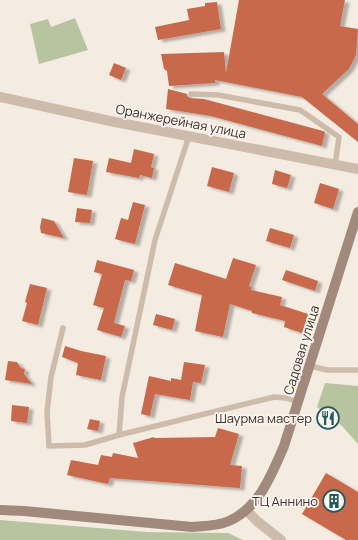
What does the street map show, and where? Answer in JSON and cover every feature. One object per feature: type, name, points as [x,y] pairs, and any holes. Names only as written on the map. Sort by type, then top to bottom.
[{"type":"main road","name":"Садовая улица","points":[[0,510],[31,511],[192,527],[209,526],[229,521],[246,510],[262,492],[273,472],[310,366],[358,212]]},
{"type":"street","name":"Оранжерейная улица","points":[[0,97],[358,169]]},
{"type":"street","points":[[246,510],[258,522],[282,540]]},
{"type":"lane","points":[[191,94],[218,95],[300,110],[339,137],[335,165]]},
{"type":"lane","points":[[119,435],[122,397],[155,240],[189,136]]},
{"type":"lane","points":[[63,328],[51,377],[48,412],[49,446],[85,445],[119,435],[274,397],[286,398],[298,402]]},
{"type":"lane","points":[[310,366],[327,370],[358,370]]},
{"type":"green space","points":[[75,18],[88,50],[39,64],[30,24],[48,19],[51,27]]},
{"type":"green space","points":[[325,383],[358,386],[358,444],[342,426],[317,407]]},
{"type":"green space","points":[[0,520],[147,532],[228,533],[243,540],[0,540]]},
{"type":"building","points":[[239,0],[345,0],[340,26],[358,29],[356,55],[349,69],[322,94],[358,124],[358,142],[302,97],[215,80],[215,83],[169,86],[167,71],[164,69],[161,54],[224,52],[226,73]]},
{"type":"building","points":[[217,2],[221,29],[158,40],[155,27],[189,20],[187,9],[205,6],[205,3]]},
{"type":"building","points":[[114,63],[126,68],[121,80],[109,75]]},
{"type":"building","points":[[168,89],[187,94],[190,98],[204,99],[323,131],[325,132],[322,146],[211,116],[166,109]]},
{"type":"building","points":[[134,149],[154,154],[151,167],[154,168],[152,178],[140,175],[139,178],[106,172],[109,158],[131,163]]},
{"type":"building","points":[[74,158],[93,161],[87,195],[68,192]]},
{"type":"building","points":[[212,167],[234,173],[229,192],[207,186]]},
{"type":"building","points":[[275,170],[291,175],[287,188],[272,184]]},
{"type":"building","points":[[320,183],[339,189],[333,209],[314,203]]},
{"type":"building","points":[[133,202],[145,205],[135,244],[115,239],[121,218],[128,220]]},
{"type":"building","points":[[77,208],[92,210],[90,223],[75,222]]},
{"type":"building","points":[[42,218],[54,221],[64,238],[41,233],[40,227]]},
{"type":"building","points":[[270,228],[294,235],[290,248],[266,241]]},
{"type":"building","points":[[233,258],[256,265],[249,286],[252,287],[251,290],[282,297],[280,305],[308,314],[302,333],[284,327],[285,321],[252,313],[252,311],[230,304],[223,337],[195,331],[202,295],[168,285],[175,263],[226,279]]},
{"type":"building","points":[[97,260],[134,270],[131,281],[125,280],[114,323],[125,326],[121,337],[97,330],[104,308],[93,305],[102,274],[94,272]]},
{"type":"building","points":[[286,270],[318,281],[315,291],[282,280]]},
{"type":"building","points":[[30,284],[47,288],[38,325],[22,321]]},
{"type":"building","points":[[156,314],[175,319],[172,330],[153,325]]},
{"type":"building","points":[[65,346],[106,356],[101,380],[76,375],[78,363],[62,357]]},
{"type":"building","points":[[8,361],[17,362],[21,368],[25,369],[24,374],[32,384],[5,380]]},
{"type":"building","points":[[184,362],[205,365],[201,383],[193,382],[190,400],[155,394],[150,416],[141,414],[149,376],[171,381],[171,378],[181,380]]},
{"type":"building","points":[[12,405],[29,407],[27,423],[11,421]]},
{"type":"building","points":[[90,419],[100,421],[98,431],[87,429]]},
{"type":"building","points":[[218,428],[239,434],[230,465],[242,466],[240,488],[110,478],[108,484],[67,475],[71,460],[98,465],[101,455],[112,457],[113,453],[138,458],[133,443],[154,437],[215,437]]},
{"type":"building","name":"ТЦ Аннино","points":[[326,473],[358,492],[358,540],[346,540],[302,514]]},
{"type":"place","name":"Шаурма мастер","points":[[328,418]]},
{"type":"place","name":"ТЦ Аннино","points":[[334,501]]}]
